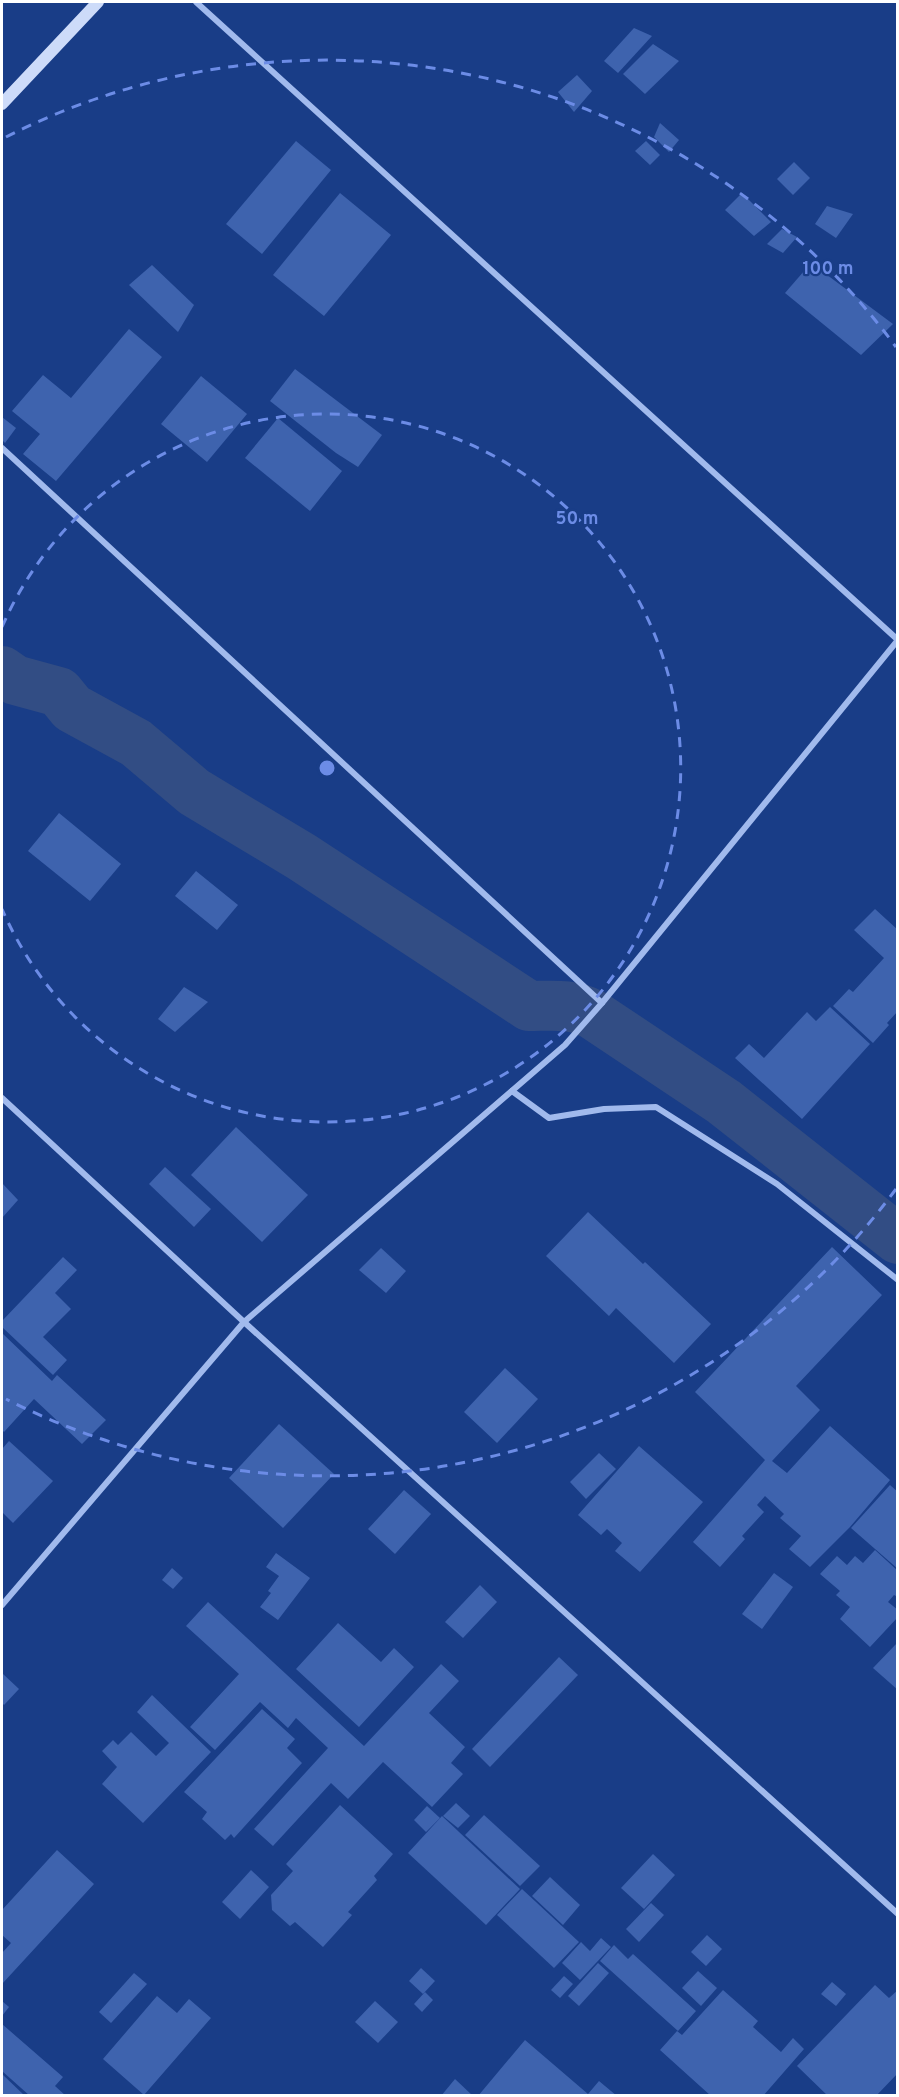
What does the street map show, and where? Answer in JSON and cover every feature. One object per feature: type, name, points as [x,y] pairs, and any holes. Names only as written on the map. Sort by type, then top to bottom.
[{"type":"street","points":[[2,104],[98,2]]},
{"type":"street","points":[[2,1605],[244,1322],[565,1045],[602,1003],[897,640],[196,2]]},
{"type":"street","points":[[2,448],[602,1003]]},
{"type":"street","points":[[512,1091],[549,1118],[604,1109],[656,1107],[777,1184],[897,1280]]},
{"type":"street","points":[[2,1098],[244,1322],[897,1914]]},
{"type":"building","points":[[634,28],[652,36],[618,73],[604,61]]},
{"type":"building","points":[[653,44],[679,61],[645,94],[623,74]]},
{"type":"building","points":[[577,75],[592,91],[574,112],[558,92]]},
{"type":"building","points":[[660,123],[679,140],[669,152],[654,137]]},
{"type":"building","points":[[296,141],[331,170],[262,254],[226,224]]},
{"type":"building","points":[[646,141],[660,155],[650,165],[635,151]]},
{"type":"building","points":[[794,162],[810,178],[793,195],[777,179]]},
{"type":"building","points":[[340,193],[391,235],[324,316],[273,275]]},
{"type":"building","points":[[742,193],[771,222],[754,236],[725,210]]},
{"type":"building","points":[[827,206],[853,214],[836,238],[815,224]]},
{"type":"building","points":[[782,229],[797,237],[783,253],[767,244]]},
{"type":"building","points":[[811,263],[893,324],[861,355],[785,293]]},
{"type":"building","points":[[152,265],[194,305],[178,332],[129,285]]},
{"type":"building","points":[[129,329],[162,357],[56,481],[23,454],[40,434],[12,411],[43,375],[71,398]]},
{"type":"building","points":[[295,369],[382,435],[358,467],[336,453],[270,401]]},
{"type":"building","points":[[201,376],[247,414],[207,462],[161,424]]},
{"type":"building","points":[[2,417],[16,428],[5,443],[2,440]]},
{"type":"building","points":[[278,418],[342,471],[310,511],[245,458]]},
{"type":"building","points":[[59,813],[121,864],[90,901],[28,851]]},
{"type":"building","points":[[196,871],[238,905],[217,930],[175,896]]},
{"type":"building","points":[[875,909],[898,930],[898,1011],[873,1043],[833,1006],[849,989],[853,992],[884,958],[854,930]]},
{"type":"building","points":[[184,987],[208,1002],[175,1032],[158,1019]]},
{"type":"building","points":[[830,1007],[870,1044],[802,1119],[735,1058],[749,1044],[764,1058],[807,1012],[816,1021]]},
{"type":"building","points":[[236,1127],[308,1195],[262,1242],[191,1175]]},
{"type":"building","points":[[165,1167],[211,1209],[194,1227],[149,1184]]},
{"type":"building","points":[[2,1183],[18,1200],[2,1218]]},
{"type":"building","points":[[588,1212],[711,1324],[674,1363],[616,1308],[609,1316],[546,1256]]},
{"type":"building","points":[[832,1247],[882,1295],[796,1386],[820,1410],[772,1461],[787,1473],[830,1426],[890,1480],[850,1527],[810,1567],[789,1549],[801,1536],[780,1518],[784,1514],[765,1496],[757,1505],[764,1512],[742,1536],[745,1539],[720,1567],[693,1542],[765,1460],[695,1392]]},
{"type":"building","points":[[381,1248],[406,1271],[386,1293],[359,1270]]},
{"type":"building","points":[[63,1257],[77,1270],[55,1293],[71,1309],[43,1337],[67,1360],[53,1375],[2,1327],[2,1321]]},
{"type":"building","points":[[2,1333],[52,1381],[57,1375],[106,1420],[82,1444],[34,1399],[4,1432],[2,1430]]},
{"type":"building","points":[[505,1368],[538,1399],[497,1443],[464,1412]]},
{"type":"building","points":[[279,1424],[334,1474],[283,1528],[229,1478]]},
{"type":"building","points":[[9,1441],[53,1481],[13,1523],[2,1512],[2,1449]]},
{"type":"building","points":[[639,1446],[703,1502],[640,1572],[615,1551],[622,1543],[607,1529],[601,1535],[578,1515]]},
{"type":"building","points":[[599,1453],[616,1469],[586,1499],[570,1482]]},
{"type":"building","points":[[890,1485],[898,1492],[898,1569],[851,1528]]},
{"type":"building","points":[[404,1490],[431,1514],[395,1554],[368,1529]]},
{"type":"building","points":[[875,1550],[898,1571],[898,1597],[894,1595],[888,1602],[898,1610],[898,1617],[870,1647],[840,1619],[850,1607],[836,1595],[840,1591],[820,1574],[837,1556],[847,1565],[855,1556],[863,1563]]},
{"type":"building","points":[[276,1553],[310,1578],[278,1620],[260,1607],[271,1593],[268,1591],[279,1576],[266,1567]]},
{"type":"building","points":[[172,1568],[183,1578],[173,1589],[162,1580]]},
{"type":"building","points":[[774,1573],[793,1587],[762,1629],[742,1614]]},
{"type":"building","points":[[480,1585],[497,1602],[463,1638],[445,1622]]},
{"type":"building","points":[[208,1602],[364,1746],[441,1664],[459,1681],[429,1713],[465,1747],[451,1763],[463,1774],[432,1807],[383,1762],[348,1799],[331,1783],[273,1846],[254,1829],[328,1748],[296,1718],[288,1728],[260,1702],[215,1750],[190,1727],[239,1674],[186,1626]]},
{"type":"building","points":[[338,1623],[381,1662],[394,1648],[414,1667],[359,1727],[296,1669]]},
{"type":"building","points":[[898,1642],[898,1690],[873,1668]]},
{"type":"building","points":[[559,1657],[578,1675],[490,1767],[472,1749]]},
{"type":"building","points":[[2,1673],[19,1689],[4,1705],[2,1703]]},
{"type":"building","points":[[152,1695],[211,1752],[143,1823],[102,1784],[117,1767],[102,1751],[113,1740],[118,1745],[131,1732],[156,1756],[169,1743],[137,1712]]},
{"type":"building","points":[[262,1709],[295,1739],[287,1748],[302,1763],[234,1838],[231,1834],[225,1840],[202,1819],[207,1812],[184,1792]]},
{"type":"building","points":[[456,1803],[470,1816],[458,1828],[443,1816]]},
{"type":"building","points":[[340,1805],[393,1854],[374,1876],[377,1880],[348,1912],[352,1915],[323,1947],[295,1922],[290,1926],[272,1910],[271,1895],[293,1871],[286,1864]]},
{"type":"building","points":[[427,1806],[440,1818],[426,1832],[414,1820]]},
{"type":"building","points":[[484,1815],[540,1866],[520,1886],[465,1835]]},
{"type":"building","points":[[442,1816],[520,1889],[486,1925],[408,1853]]},
{"type":"building","points":[[57,1850],[94,1884],[2,1984],[2,1953],[11,1943],[2,1935],[2,1910]]},
{"type":"building","points":[[653,1854],[675,1875],[644,1909],[621,1888]]},
{"type":"building","points":[[251,1870],[269,1887],[240,1919],[222,1902]]},
{"type":"building","points":[[550,1877],[580,1905],[563,1925],[532,1896]]},
{"type":"building","points":[[522,1889],[579,1942],[554,1968],[497,1915]]},
{"type":"building","points":[[651,1903],[664,1915],[639,1942],[626,1929]]},
{"type":"building","points":[[707,1935],[722,1949],[706,1966],[691,1952]]},
{"type":"building","points":[[601,1938],[611,1947],[580,1980],[562,1963],[581,1942],[590,1951]]},
{"type":"building","points":[[614,1945],[628,1959],[633,1954],[696,2011],[678,2031],[600,1961]]},
{"type":"building","points":[[598,1963],[609,1973],[579,2006],[568,1996]]},
{"type":"building","points":[[421,1968],[435,1981],[423,1994],[409,1981]]},
{"type":"building","points":[[698,1971],[717,1988],[701,2006],[682,1988]]},
{"type":"building","points":[[134,1973],[147,1984],[111,2023],[99,2012]]},
{"type":"building","points":[[564,1976],[573,1984],[560,1998],[551,1990]]},
{"type":"building","points":[[832,1982],[846,1994],[836,2006],[821,1994]]},
{"type":"building","points":[[875,1985],[889,1998],[898,1990],[898,2073],[876,2096],[828,2096],[797,2066]]},
{"type":"building","points":[[723,1990],[758,2021],[753,2027],[781,2052],[793,2038],[804,2049],[763,2096],[711,2096],[660,2050],[677,2031],[682,2035]]},
{"type":"building","points":[[425,1992],[433,2000],[422,2012],[414,2004]]},
{"type":"building","points":[[157,1996],[177,2013],[189,1999],[211,2018],[144,2095],[103,2059]]},
{"type":"building","points":[[2,2001],[9,2007],[2,2016]]},
{"type":"building","points":[[375,2001],[398,2022],[378,2043],[355,2022]]},
{"type":"building","points":[[2,2024],[63,2077],[55,2086],[66,2096],[30,2096],[2,2071]]},
{"type":"building","points":[[525,2040],[588,2094],[599,2081],[617,2096],[478,2096]]},
{"type":"building","points":[[2,2074],[25,2096],[2,2096]]},
{"type":"building","points":[[455,2079],[473,2096],[441,2096]]},
{"type":"waterway","points":[[2,671],[15,680],[59,692],[72,708],[136,743],[194,792],[302,857],[529,1006],[577,1008],[592,1014],[724,1102],[898,1239]]}]
